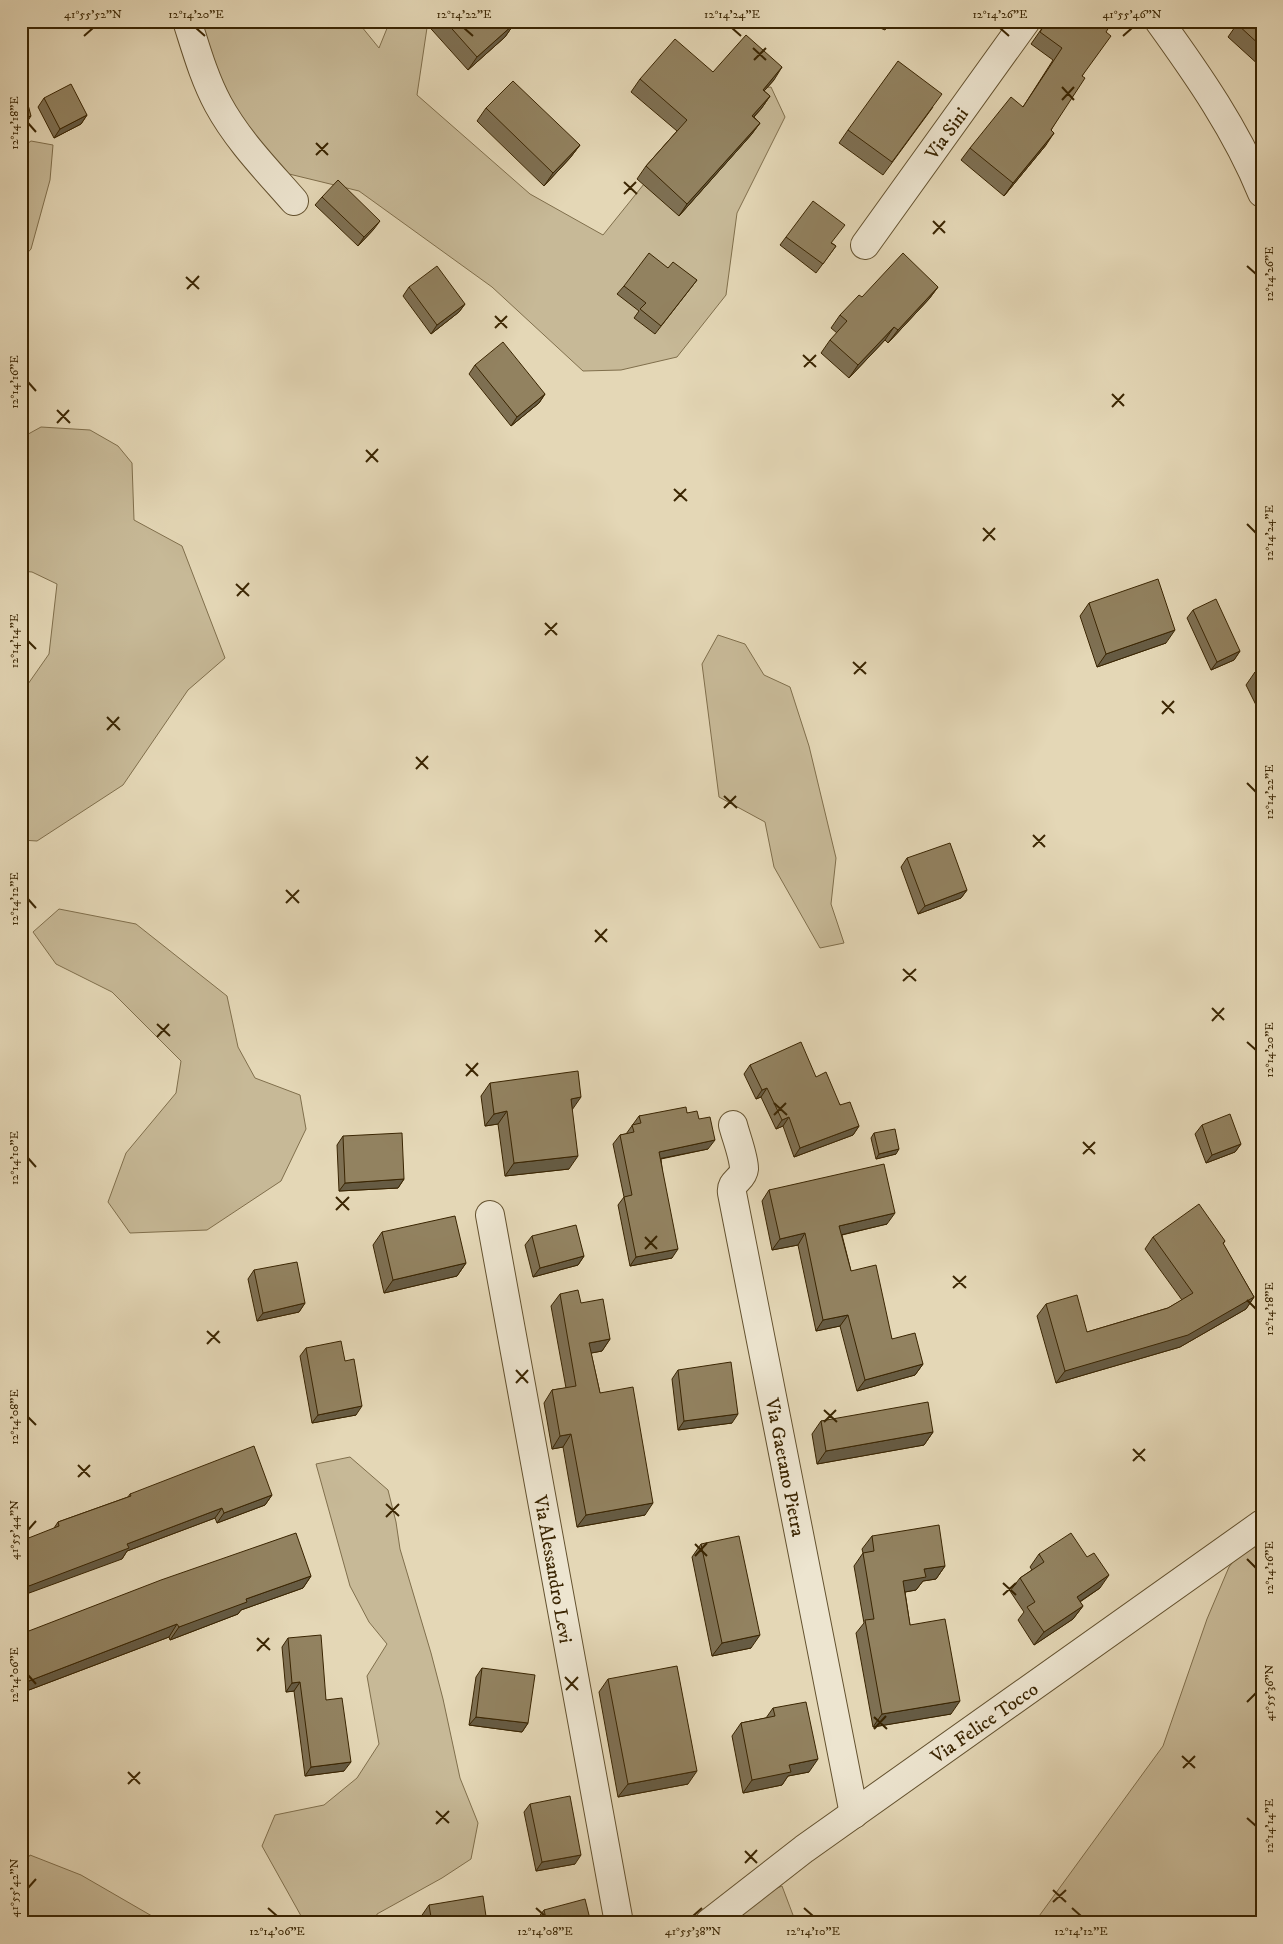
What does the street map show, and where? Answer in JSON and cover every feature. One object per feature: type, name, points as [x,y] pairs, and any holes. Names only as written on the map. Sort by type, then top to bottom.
[{"type":"street","points":[[187,21],[211,89],[228,121],[253,154],[294,201]]},
{"type":"street","name":"Via Sini","points":[[865,245],[1026,21]]},
{"type":"street","points":[[1159,21],[1234,134],[1262,193]]},
{"type":"street","name":"Via Gaetano Pietra","points":[[733,1125],[744,1168],[742,1174],[733,1184],[732,1193],[854,1814]]},
{"type":"street","name":"Via Alessandro Levi","points":[[490,1215],[619,1923]]},
{"type":"street","name":"Via Felice Tocco","points":[[709,1923],[774,1871],[1262,1524]]},
{"type":"shaded area","points":[[201,21],[357,21],[379,48],[390,21],[428,21],[417,95],[530,194],[603,235],[718,92],[771,87],[785,117],[737,213],[726,295],[677,357],[621,370],[583,371],[492,287],[359,191],[285,173],[235,122]]},
{"type":"shaded area","points":[[31,141],[53,145],[50,180],[31,249],[21,260],[21,148]]},
{"type":"shaded area","points":[[41,427],[90,430],[118,446],[132,463],[134,520],[182,546],[225,658],[188,690],[123,785],[37,841],[21,840],[21,694],[49,654],[57,584],[32,572],[21,571],[21,438]]},
{"type":"shaded area","points":[[718,635],[745,644],[764,675],[790,687],[809,746],[836,858],[831,904],[844,943],[820,948],[774,867],[765,822],[719,797],[702,664]]},
{"type":"shaded area","points":[[59,909],[136,924],[227,996],[238,1047],[255,1078],[300,1095],[306,1129],[281,1181],[207,1230],[130,1233],[108,1202],[126,1153],[176,1093],[181,1061],[112,992],[56,964],[33,932]]},
{"type":"shaded area","points":[[350,1457],[388,1490],[400,1549],[443,1699],[460,1778],[478,1823],[471,1859],[442,1878],[377,1914],[376,1923],[305,1923],[262,1846],[275,1815],[324,1805],[357,1778],[379,1744],[367,1676],[387,1644],[369,1622],[350,1586],[316,1464]]},
{"type":"shaded area","points":[[1262,1534],[1262,1923],[1034,1923],[1163,1746],[1207,1619],[1229,1567],[1245,1546]]},
{"type":"shaded area","points":[[30,1855],[81,1875],[164,1923],[21,1923],[21,1869]]},
{"type":"shaded area","points":[[782,1886],[796,1923],[733,1923],[739,1904]]},
{"type":"building","points":[[21,21],[34,21],[21,26]]},
{"type":"building","points":[[445,21],[512,21],[514,24],[477,57]]},
{"type":"building","points":[[1047,21],[1113,21],[1106,32],[1111,36],[1082,76],[1085,78],[1051,130],[1054,133],[1013,183],[970,148],[1011,97],[1023,107],[1062,48],[1040,32]]},
{"type":"building","points":[[1240,21],[1262,21],[1262,47],[1237,24]]},
{"type":"building","points":[[746,35],[782,67],[763,90],[770,96],[752,116],[760,123],[687,204],[646,166],[687,120],[640,79],[675,39],[713,72]]},
{"type":"building","points":[[898,61],[942,94],[892,162],[848,130]]},
{"type":"building","points":[[21,78],[31,116],[21,119]]},
{"type":"building","points":[[513,81],[580,145],[553,173],[486,108]]},
{"type":"building","points":[[71,84],[87,115],[60,129],[44,98]]},
{"type":"building","points":[[338,180],[380,221],[364,237],[322,197]]},
{"type":"building","points":[[813,201],[845,225],[831,243],[836,246],[823,264],[786,237]]},
{"type":"building","points":[[649,253],[668,268],[673,262],[697,280],[661,326],[640,309],[646,303],[624,286]]},
{"type":"building","points":[[903,253],[938,287],[898,330],[894,327],[858,365],[830,340],[847,321],[840,315],[859,295],[862,297]]},
{"type":"building","points":[[437,266],[465,304],[437,325],[409,287]]},
{"type":"building","points":[[503,342],[545,394],[517,417],[475,365]]},
{"type":"building","points":[[1158,579],[1175,630],[1106,654],[1089,603]]},
{"type":"building","points":[[1216,599],[1240,651],[1217,662],[1193,610]]},
{"type":"building","points":[[1262,669],[1262,686],[1255,672]]},
{"type":"building","points":[[950,843],[967,890],[925,906],[907,858]]},
{"type":"building","points":[[801,1042],[816,1077],[826,1072],[840,1105],[850,1102],[859,1126],[800,1148],[789,1117],[782,1120],[767,1088],[762,1090],[750,1065]]},
{"type":"building","points":[[578,1071],[581,1097],[571,1099],[578,1156],[514,1163],[507,1111],[494,1114],[490,1083]]},
{"type":"building","points":[[686,1107],[687,1113],[697,1111],[699,1119],[710,1117],[715,1140],[659,1152],[678,1249],[636,1257],[624,1197],[632,1195],[620,1135],[634,1132],[632,1125],[641,1123],[639,1116]]},
{"type":"building","points":[[1230,1114],[1241,1144],[1212,1155],[1202,1125]]},
{"type":"building","points":[[895,1129],[899,1149],[879,1154],[874,1133]]},
{"type":"building","points":[[402,1133],[404,1179],[345,1183],[343,1136]]},
{"type":"building","points":[[884,1164],[895,1213],[839,1226],[851,1271],[876,1265],[892,1339],[915,1333],[923,1364],[865,1380],[848,1315],[823,1320],[805,1233],[780,1239],[769,1190]]},
{"type":"building","points":[[1199,1204],[1225,1241],[1223,1243],[1254,1297],[1188,1335],[1065,1371],[1046,1304],[1077,1295],[1087,1332],[1168,1308],[1193,1293],[1153,1237]]},
{"type":"building","points":[[455,1216],[466,1263],[393,1280],[382,1232]]},
{"type":"building","points":[[576,1225],[584,1256],[540,1268],[532,1236]]},
{"type":"building","points":[[297,1262],[305,1303],[263,1313],[254,1270]]},
{"type":"building","points":[[578,1290],[581,1303],[603,1299],[610,1339],[589,1343],[600,1393],[633,1387],[653,1503],[586,1515],[571,1434],[560,1436],[552,1390],[576,1386],[560,1294]]},
{"type":"building","points":[[341,1341],[345,1361],[354,1359],[362,1406],[318,1415],[306,1348]]},
{"type":"building","points":[[731,1362],[738,1414],[684,1421],[678,1370]]},
{"type":"building","points":[[928,1402],[933,1432],[826,1451],[821,1421]]},
{"type":"building","points":[[254,1446],[272,1495],[224,1513],[222,1508],[127,1544],[129,1548],[21,1589],[21,1541],[59,1526],[58,1522],[131,1496],[130,1494]]},
{"type":"building","points":[[939,1525],[945,1566],[924,1569],[926,1577],[903,1581],[910,1625],[945,1619],[960,1701],[882,1714],[865,1620],[874,1619],[863,1553],[874,1551],[872,1536]]},
{"type":"building","points":[[296,1533],[311,1576],[246,1599],[247,1602],[179,1627],[177,1624],[21,1684],[21,1634],[161,1580]]},
{"type":"building","points":[[1071,1533],[1087,1557],[1094,1553],[1109,1575],[1077,1597],[1083,1606],[1044,1632],[1027,1607],[1035,1602],[1020,1578],[1044,1562],[1039,1554]]},
{"type":"building","points":[[739,1536],[760,1635],[722,1643],[701,1544]]},
{"type":"building","points":[[321,1635],[326,1700],[342,1698],[351,1762],[311,1767],[300,1682],[292,1683],[288,1638]]},
{"type":"building","points":[[677,1666],[697,1771],[628,1784],[608,1679]]},
{"type":"building","points":[[482,1668],[535,1675],[528,1723],[476,1717]]},
{"type":"building","points":[[806,1702],[818,1759],[789,1765],[791,1772],[752,1780],[741,1723],[775,1716],[773,1708]]},
{"type":"building","points":[[570,1796],[581,1855],[542,1862],[530,1804]]},
{"type":"building","points":[[483,1896],[487,1923],[432,1923],[429,1905]]},
{"type":"building","points":[[585,1899],[591,1923],[547,1923],[544,1910]]}]
